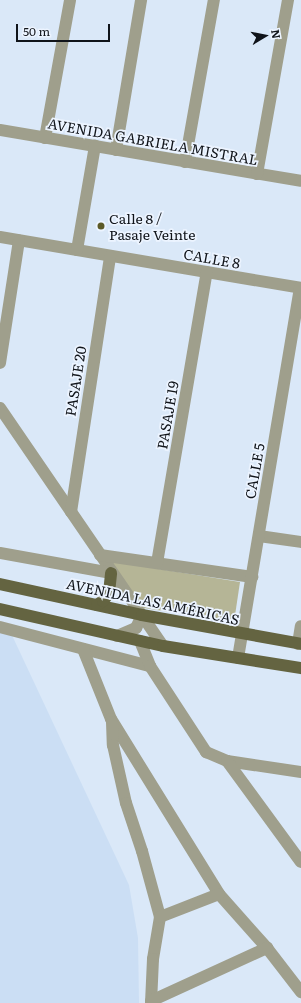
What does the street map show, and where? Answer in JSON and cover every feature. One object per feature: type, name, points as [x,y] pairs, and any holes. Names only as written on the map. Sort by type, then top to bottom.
[{"type":"main road","points":[[97,606],[109,593],[111,573]]},
{"type":"main road","name":"AVENIDA LAS AMÉRICAS","points":[[0,584],[97,606],[300,644]]},
{"type":"main road","points":[[0,609],[163,646],[301,668]]},
{"type":"street","points":[[45,138],[70,0]]},
{"type":"street","points":[[116,150],[141,0]]},
{"type":"street","points":[[185,162],[214,0]]},
{"type":"street","points":[[257,174],[288,0]]},
{"type":"street","name":"AVENIDA GABRIELA MISTRAL","points":[[0,130],[301,181]]},
{"type":"street","points":[[77,250],[96,146]]},
{"type":"street","name":"CALLE 8","points":[[0,237],[301,288]]},
{"type":"street","points":[[0,363],[19,240]]},
{"type":"street","name":"PASAJE 20","points":[[71,512],[110,256]]},
{"type":"street","name":"PASAJE 19","points":[[157,563],[206,272]]},
{"type":"street","name":"CALLE 5","points":[[238,658],[301,288]]},
{"type":"street","points":[[0,408],[111,573],[163,646]]},
{"type":"street","points":[[259,536],[301,542]]},
{"type":"street","name":"AVENIDA LAS AMÉRICAS","points":[[0,553],[111,573]]},
{"type":"street","points":[[100,555],[252,577]]},
{"type":"street","points":[[117,636],[136,628],[142,615]]},
{"type":"street","points":[[300,644],[301,626]]},
{"type":"street","points":[[0,627],[83,650],[150,666]]},
{"type":"street","points":[[140,641],[150,666],[206,752],[227,761],[301,772]]},
{"type":"street","points":[[83,650],[111,719],[219,894],[267,948],[301,992]]},
{"type":"street","points":[[111,719],[113,745],[126,803],[142,851],[160,917],[153,959],[151,1002],[267,948]]},
{"type":"street","points":[[227,761],[301,862]]},
{"type":"street","points":[[160,917],[219,894]]},
{"type":"shaded area","points":[[0,629],[10,631],[129,885],[138,938],[139,1003],[0,1003]]},
{"type":"green space","points":[[109,561],[240,582],[234,622],[144,608]]},
{"type":"place","name":"Calle 8 / Pasaje Veinte","points":[[101,226]]}]
